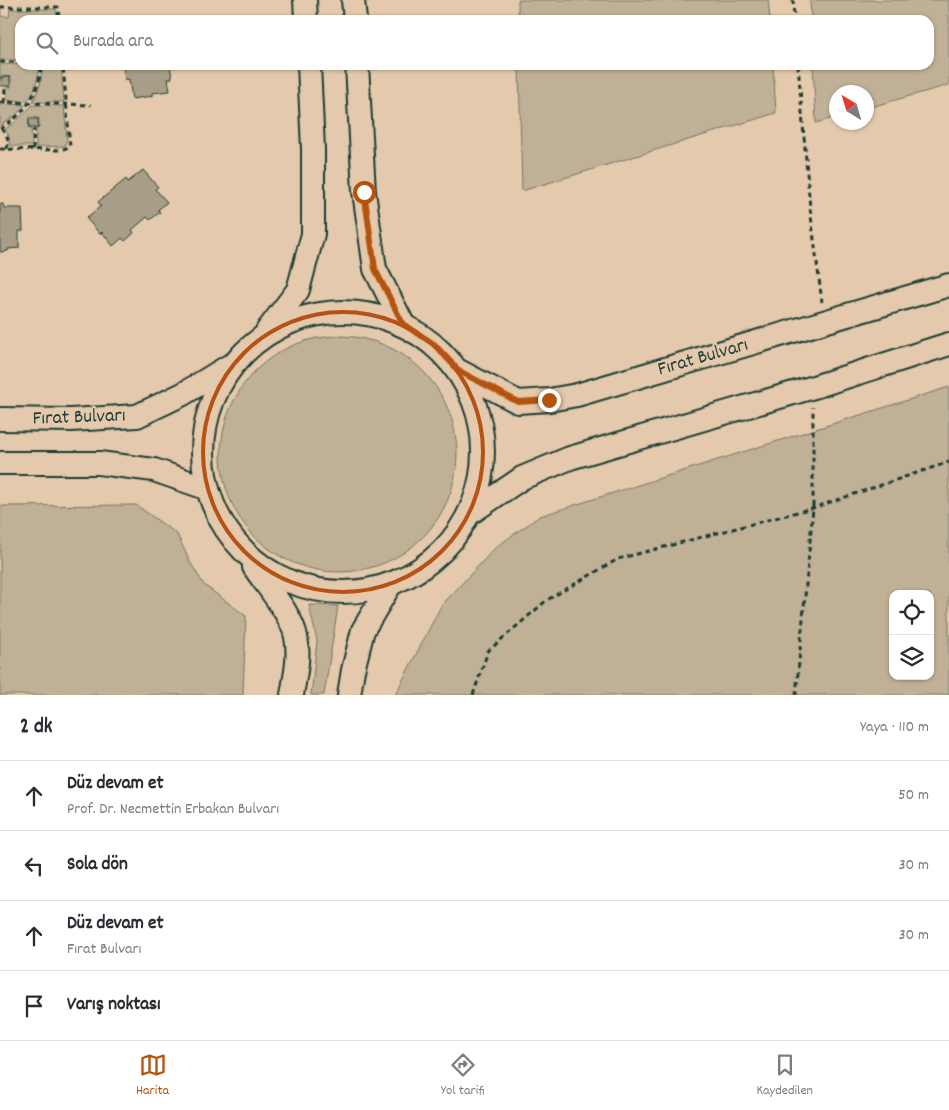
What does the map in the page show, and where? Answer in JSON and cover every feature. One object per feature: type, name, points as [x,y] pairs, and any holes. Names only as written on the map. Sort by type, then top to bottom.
[{"type":"main road","points":[[305,0],[306,15]]},
{"type":"main road","points":[[353,0],[354,15]]},
{"type":"main road","points":[[292,695],[298,661],[296,635],[285,612],[247,556],[222,525],[206,488],[202,457],[204,427],[213,397],[234,362],[264,335],[298,290],[314,234],[314,149],[309,70]]},
{"type":"main road","points":[[357,70],[364,192],[375,269],[403,324]]},
{"type":"main road","name":"Fırat Bulvarı","points":[[459,371],[518,402],[549,400],[577,395],[949,285]]},
{"type":"main road","points":[[247,556],[280,579],[318,591],[355,593],[390,585],[422,568],[450,544],[470,514],[482,479],[484,441],[476,404],[459,371],[434,344],[403,324],[369,313],[334,311],[300,318],[264,335]]},
{"type":"main road","points":[[470,514],[522,478],[570,458],[814,387],[949,344]]},
{"type":"main road","name":"Fırat Bulvarı","points":[[0,420],[71,420],[137,416],[183,394],[234,362]]},
{"type":"main road","points":[[0,463],[99,463],[154,470],[206,488]]},
{"type":"main road","points":[[350,695],[353,670],[363,630],[390,585]]},
{"type":"path","points":[[793,0],[794,15]]},
{"type":"path","points":[[0,7],[58,7],[59,15]]},
{"type":"path","points":[[0,62],[15,62]]},
{"type":"path","points":[[8,149],[8,139],[1,128],[19,114],[35,93],[40,70]]},
{"type":"path","points":[[0,149],[59,150],[70,147],[64,70]]},
{"type":"path","points":[[798,70],[810,208],[825,322]]},
{"type":"path","points":[[5,88],[2,102],[92,105]]},
{"type":"path","points":[[33,150],[34,130]]},
{"type":"path","points":[[796,695],[813,508],[814,387]]},
{"type":"path","points":[[473,695],[488,651],[547,600],[618,559],[813,508],[949,462]]},
{"type":"highlighted area","points":[[334,311],[369,313],[403,324],[434,344],[459,371],[476,404],[484,441],[482,479],[469,514],[449,545],[422,568],[390,585],[355,593],[318,591],[280,579],[247,556],[222,525],[206,488],[202,457],[204,427],[213,397],[234,363],[264,335],[300,318]]},
{"type":"shaded area","points":[[518,0],[768,0],[770,15],[518,15]]},
{"type":"shaded area","points":[[810,0],[949,0],[949,85],[874,106],[874,85],[829,85],[829,119],[816,123],[813,70],[934,70],[934,15],[811,15]]},
{"type":"shaded area","points":[[0,9],[1,16],[9,17],[10,9],[56,9],[57,15],[15,15],[15,60],[0,60]]},
{"type":"shaded area","points":[[0,64],[15,64],[15,70],[38,70],[33,93],[27,101],[7,100],[7,87],[11,87],[11,77],[1,76],[0,79]]},
{"type":"shaded area","points":[[42,70],[61,70],[64,102],[33,102],[40,85]]},
{"type":"shaded area","points":[[519,70],[773,70],[776,113],[522,191]]},
{"type":"shaded area","points":[[0,104],[25,105],[16,115],[0,126]]},
{"type":"shaded area","points":[[33,105],[64,106],[67,140],[65,146],[36,147],[36,129],[39,128],[39,118],[29,117],[28,128],[31,128],[32,146],[10,146],[5,129]]},
{"type":"shaded area","points":[[339,336],[373,341],[384,345],[414,363],[430,379],[443,399],[452,420],[457,454],[452,488],[448,499],[430,529],[414,545],[394,558],[373,567],[339,572],[305,567],[294,563],[264,545],[248,529],[235,509],[226,488],[221,454],[226,420],[230,409],[248,379],[264,363],[284,350],[305,341]]},
{"type":"shaded area","points":[[949,387],[949,695],[395,695],[441,606],[496,547],[540,516]]},
{"type":"shaded area","points":[[136,505],[177,534],[190,562],[204,585],[246,616],[243,695],[0,695],[0,506]]},
{"type":"shaded area","points":[[309,605],[338,606],[324,695],[311,695],[317,641]]},
{"type":"building","points":[[124,70],[171,70],[172,78],[168,79],[170,91],[152,93],[152,96],[132,99],[129,79],[125,80]]},
{"type":"building","points":[[1,77],[10,77],[10,86],[1,86]]},
{"type":"building","points":[[29,119],[38,119],[38,128],[29,128]]},
{"type":"building","points":[[143,170],[158,187],[155,189],[167,202],[158,210],[160,212],[150,220],[147,217],[132,230],[134,233],[125,241],[122,238],[113,246],[102,232],[100,234],[86,218],[101,206],[98,202],[126,179],[128,182]]},
{"type":"building","points":[[0,204],[3,204],[4,208],[22,208],[23,231],[19,231],[19,248],[0,252]]},
{"type":"route","points":[[364,192],[375,269],[403,324],[434,344],[459,371],[518,402],[549,400]]}]
